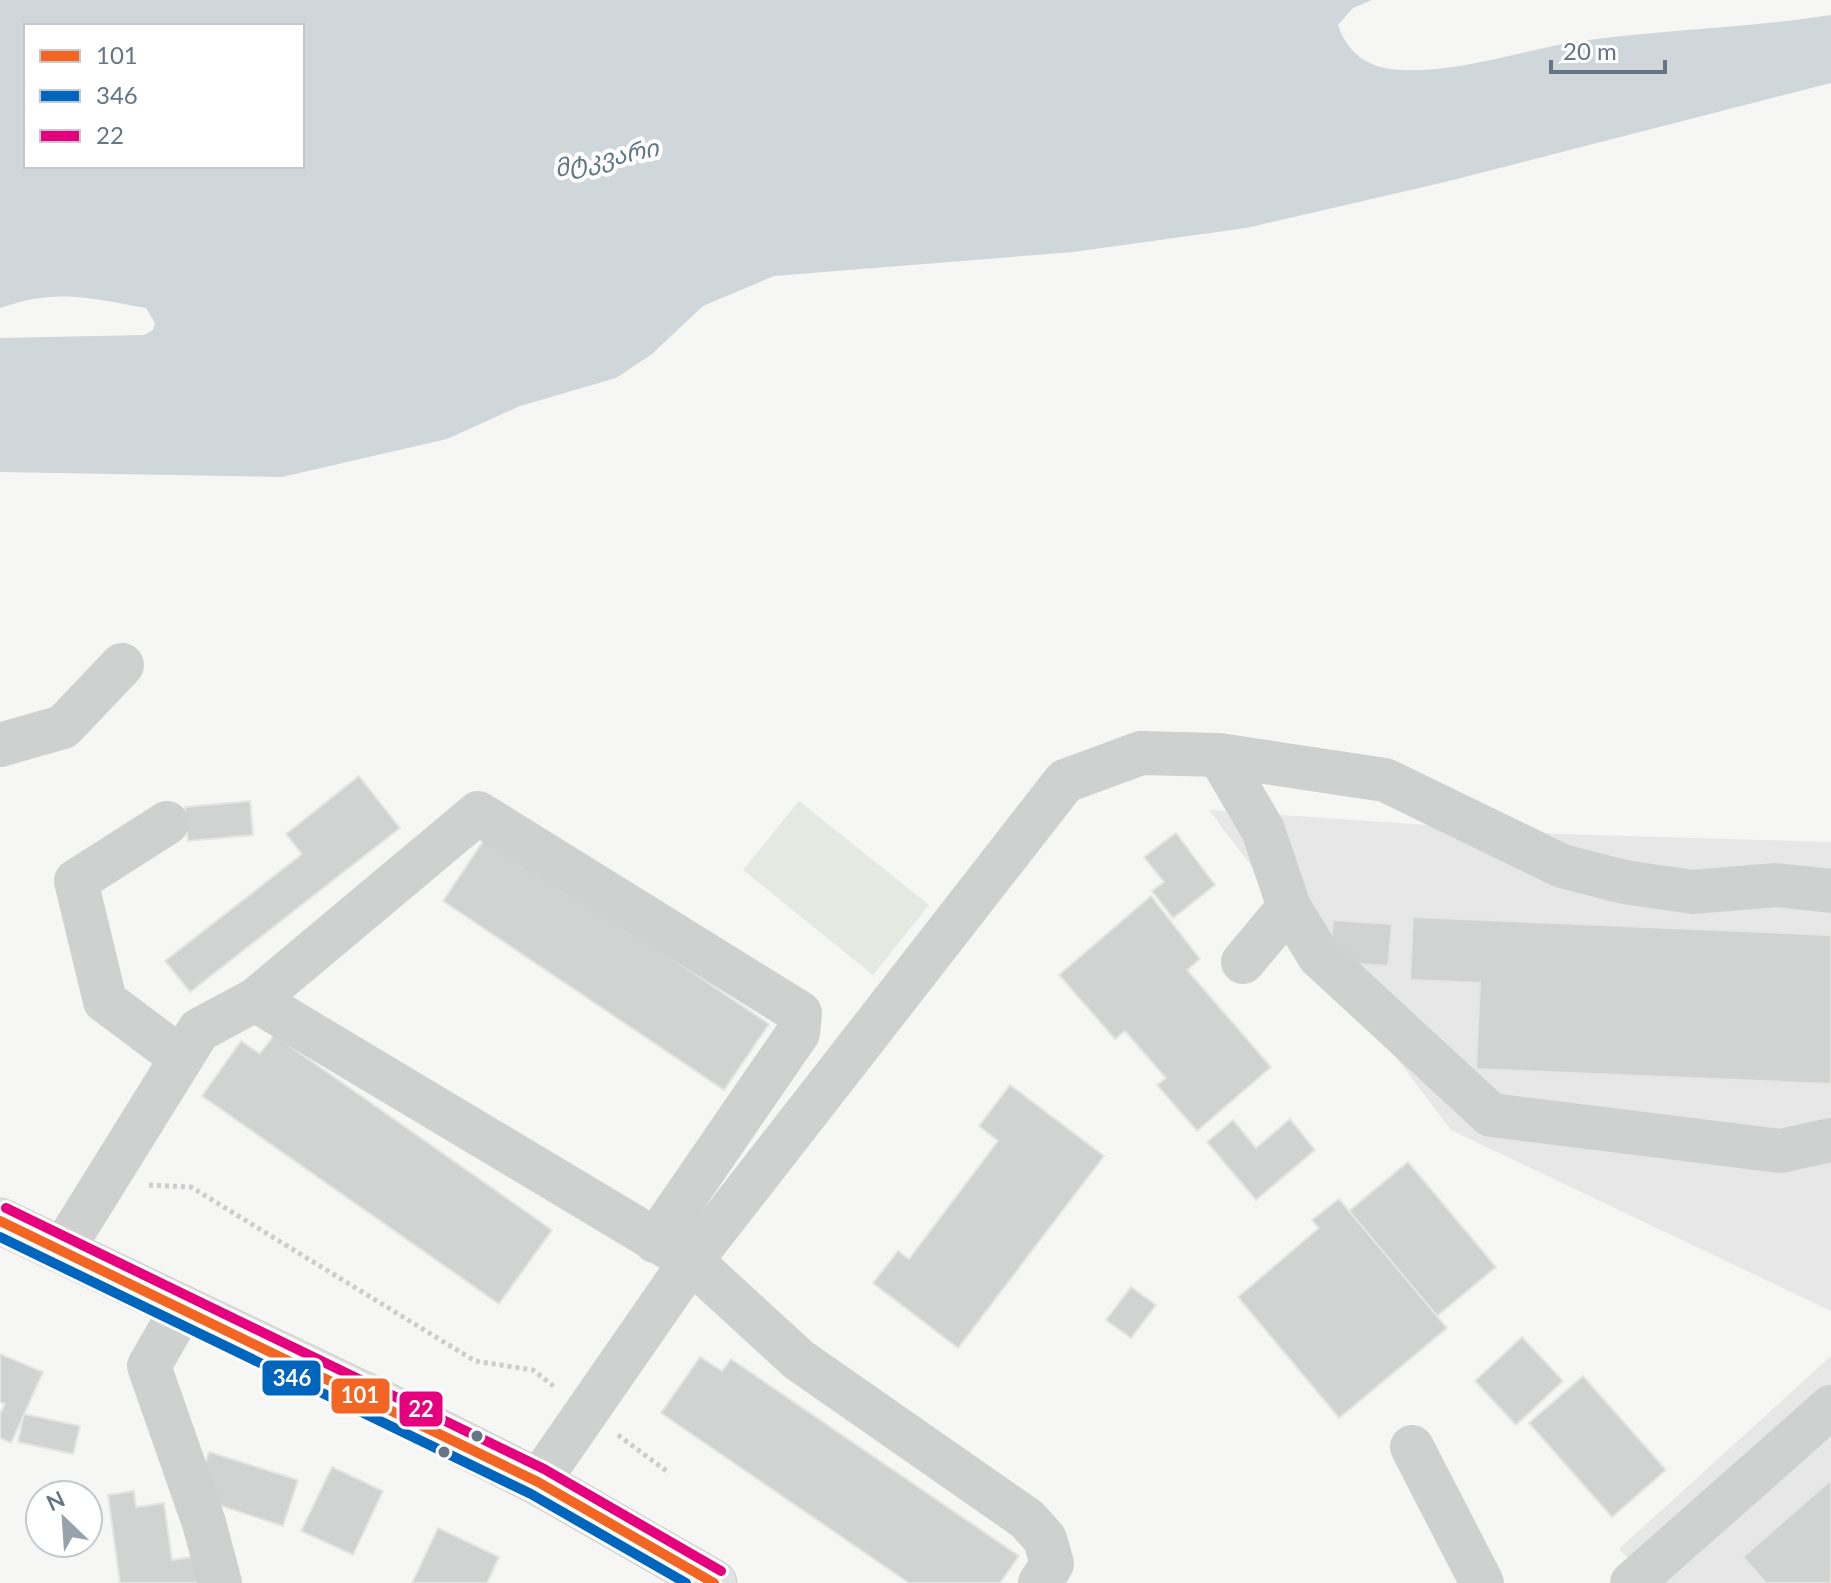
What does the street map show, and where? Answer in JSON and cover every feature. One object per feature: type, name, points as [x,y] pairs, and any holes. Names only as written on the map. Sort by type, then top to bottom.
[{"type":"highway","points":[[0,1221],[183,1307],[538,1482],[714,1583]]},
{"type":"street","points":[[0,745],[63,727],[122,665]]},
{"type":"street","points":[[673,1251],[1021,839],[1065,781],[1141,753],[1219,755],[1385,780],[1562,866],[1624,882],[1693,892],[1776,885],[1831,891]]},
{"type":"street","points":[[1219,755],[1263,830],[1289,907],[1319,956],[1491,1115],[1780,1151],[1831,1140]]},
{"type":"street","points":[[63,1249],[199,1030],[255,1000],[478,813],[800,1013],[798,1033],[673,1251],[587,1413],[538,1482]]},
{"type":"street","points":[[167,823],[76,881],[105,1001],[181,1058]]},
{"type":"street","points":[[1243,962],[1289,907]]},
{"type":"street","points":[[255,1000],[673,1251],[799,1360],[1027,1519],[1045,1539],[1052,1564],[1040,1583]]},
{"type":"street","points":[[183,1307],[149,1366],[204,1523],[220,1583]]},
{"type":"street","points":[[1632,1583],[1831,1407]]},
{"type":"street","points":[[1412,1447],[1482,1583]]},
{"type":"path","points":[[102,1183],[191,1187],[475,1361],[533,1370],[668,1472]]},
{"type":"shaded area","points":[[799,801],[929,905],[873,975],[743,870]]},
{"type":"shaded area","points":[[1209,810],[1558,834],[1831,842],[1831,1311],[1451,1130]]},
{"type":"shaded area","points":[[1831,1356],[1831,1583],[1652,1583],[1619,1549]]},
{"type":"water","name":"მტკვარი","points":[[0,0],[1372,0],[1353,8],[1338,25],[1346,41],[1357,54],[1372,64],[1390,69],[1414,70],[1462,66],[1582,41],[1831,15],[1831,83],[1445,182],[1246,228],[1073,252],[774,276],[703,306],[652,354],[616,378],[520,406],[447,439],[282,477],[0,472],[0,338],[144,335],[153,330],[155,323],[146,308],[90,298],[56,297],[0,308]]},
{"type":"building","points":[[359,776],[400,828],[190,992],[165,961],[302,854],[286,834]]},
{"type":"building","points":[[250,801],[253,835],[188,841],[185,807]]},
{"type":"building","points":[[1176,833],[1215,885],[1173,918],[1152,891],[1164,882],[1144,857]]},
{"type":"building","points":[[488,834],[769,1024],[724,1090],[443,901]]},
{"type":"building","points":[[1151,896],[1200,959],[1187,970],[1271,1067],[1197,1131],[1157,1085],[1166,1078],[1125,1031],[1115,1039],[1059,975]]},
{"type":"building","points":[[1413,917],[1831,935],[1831,1084],[1476,1069],[1480,983],[1410,980]]},
{"type":"building","points":[[1333,920],[1392,924],[1388,966],[1329,962]]},
{"type":"building","points":[[274,1035],[552,1230],[499,1304],[202,1096],[241,1041],[260,1054]]},
{"type":"building","points":[[1010,1085],[1104,1156],[958,1348],[873,1283],[898,1251],[909,1259],[998,1141],[979,1126]]},
{"type":"building","points":[[1290,1119],[1315,1150],[1256,1200],[1207,1142],[1233,1120],[1256,1148]]},
{"type":"building","points":[[1408,1162],[1496,1267],[1437,1316],[1349,1211]]},
{"type":"building","points":[[1339,1199],[1447,1328],[1339,1418],[1238,1297],[1319,1228],[1312,1220]]},
{"type":"building","points":[[1131,1287],[1156,1305],[1131,1338],[1106,1320]]},
{"type":"building","points":[[1522,1337],[1563,1381],[1516,1425],[1475,1381]]},
{"type":"building","points":[[0,1354],[43,1372],[11,1443],[0,1438],[0,1414],[5,1404],[0,1402]]},
{"type":"building","points":[[700,1357],[722,1371],[731,1359],[1019,1556],[1000,1583],[909,1583],[661,1413]]},
{"type":"building","points":[[1583,1376],[1666,1470],[1612,1517],[1529,1423]]},
{"type":"building","points":[[24,1414],[80,1426],[73,1454],[18,1442]]},
{"type":"building","points":[[209,1452],[298,1480],[283,1526],[203,1500],[198,1486]]},
{"type":"building","points":[[332,1467],[383,1491],[353,1555],[301,1531]]},
{"type":"building","points":[[1831,1480],[1831,1583],[1766,1583],[1743,1557]]},
{"type":"building","points":[[134,1491],[136,1507],[164,1503],[172,1560],[205,1555],[209,1583],[120,1583],[108,1495]]},
{"type":"building","points":[[438,1528],[499,1557],[487,1583],[412,1583]]},
{"type":"transit line","name":"22","points":[[6,1208],[544,1469],[721,1571]]},
{"type":"transit line","name":"101","points":[[0,1221],[538,1482],[714,1583]]},
{"type":"transit line","name":"346","points":[[0,1237],[531,1494],[686,1583]]}]
